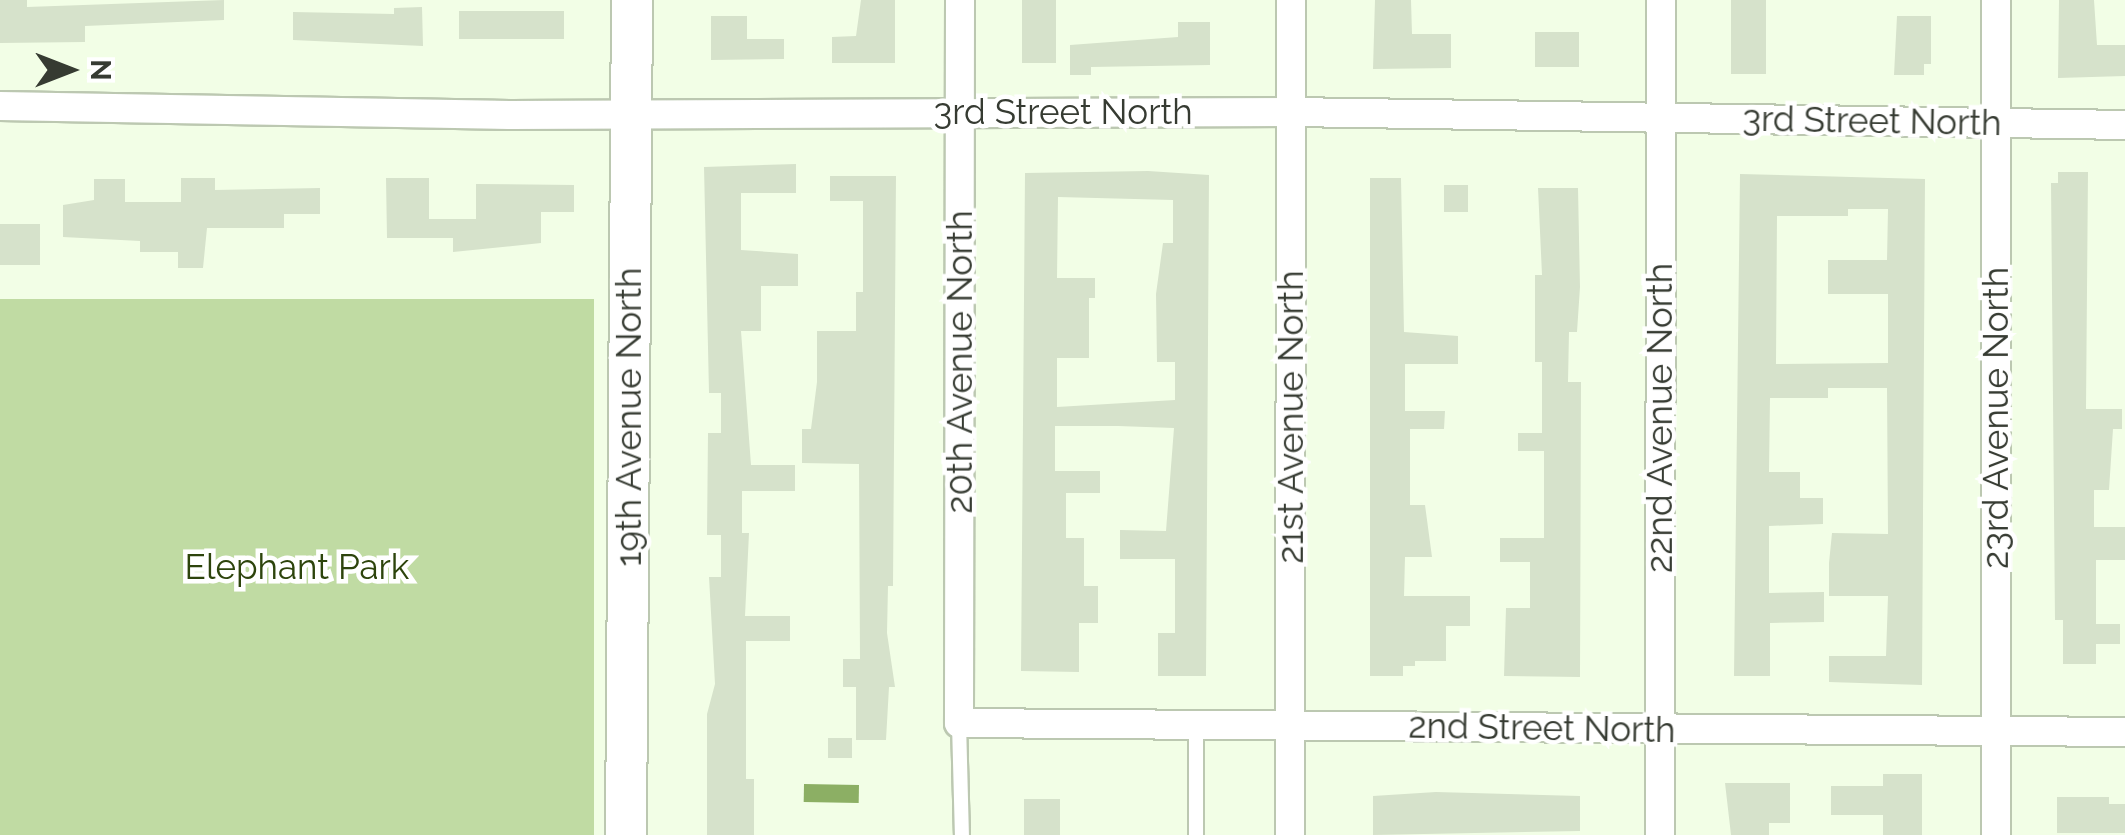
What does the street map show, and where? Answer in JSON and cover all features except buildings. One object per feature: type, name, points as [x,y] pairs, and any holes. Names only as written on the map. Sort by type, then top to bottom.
[{"type":"street","name":"19th Avenue North","points":[[626,835],[632,0]]},
{"type":"street","name":"20th Avenue North","points":[[959,723],[960,0]]},
{"type":"street","name":"21st Avenue North","points":[[1290,835],[1291,0]]},
{"type":"street","name":"22nd Avenue North","points":[[1660,835],[1661,0]]},
{"type":"street","name":"23rd Avenue North","points":[[1996,0],[1996,835]]},
{"type":"street","name":"3rd Street North","points":[[0,106],[631,114],[1291,112],[2125,125]]},
{"type":"street","name":"2nd Street North","points":[[959,723],[2125,732]]},
{"type":"lane","points":[[959,723],[962,835]]},
{"type":"lane","points":[[1196,725],[1196,835]]},
{"type":"green space","name":"Elephant Park","points":[[0,299],[594,299],[594,835],[0,835]]},
{"type":"shaded area","points":[[804,784],[859,785],[859,803],[804,802]]}]
